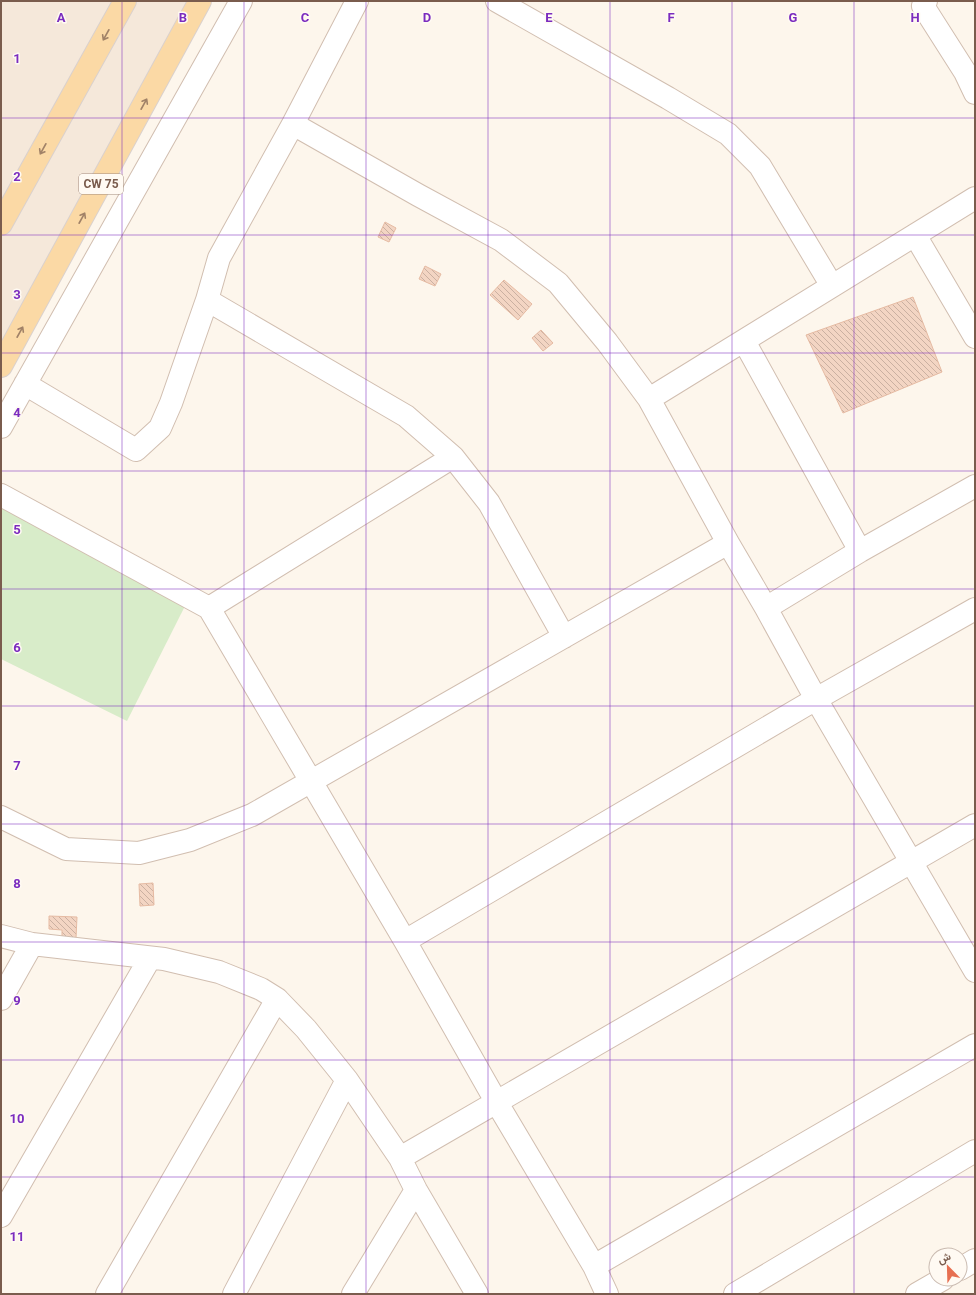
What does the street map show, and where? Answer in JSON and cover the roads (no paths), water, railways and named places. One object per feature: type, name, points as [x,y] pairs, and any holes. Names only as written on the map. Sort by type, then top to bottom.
[{"type":"main road","points":[[1,224],[125,1]]},
{"type":"main road","name":"CW 75","points":[[1,366],[200,1]]},
{"type":"street","points":[[1,427],[242,1]]},
{"type":"street","points":[[25,384],[136,450],[160,428],[171,403],[207,300],[219,258],[357,1]]},
{"type":"street","points":[[497,1],[668,98],[728,134],[760,166],[832,286]]},
{"type":"street","points":[[921,3],[965,72],[975,93]]},
{"type":"street","points":[[292,124],[501,240],[558,283],[607,342],[649,399],[816,699],[975,971]]},
{"type":"street","points":[[649,399],[975,198]]},
{"type":"street","points":[[915,235],[975,337]]},
{"type":"street","points":[[207,300],[406,416],[453,457],[489,503],[564,637]]},
{"type":"street","points":[[744,341],[860,551]]},
{"type":"street","points":[[209,608],[453,457]]},
{"type":"street","points":[[766,608],[860,551],[975,486]]},
{"type":"street","points":[[1,495],[209,608],[405,941],[497,1103],[594,1266],[607,1294]]},
{"type":"street","points":[[1,817],[66,848],[139,853],[190,840],[252,815],[728,543]]},
{"type":"street","points":[[405,941],[816,699],[975,609]]},
{"type":"street","points":[[400,1158],[975,825]]},
{"type":"street","points":[[1,936],[32,944],[164,959],[219,972],[261,989],[276,999],[306,1029],[347,1080],[400,1158],[416,1190],[477,1294]]},
{"type":"street","points":[[1,999],[32,944]]},
{"type":"street","points":[[1,1216],[150,958]]},
{"type":"street","points":[[107,1294],[276,999]]},
{"type":"street","points":[[594,1266],[975,1045]]},
{"type":"street","points":[[234,1294],[347,1080]]},
{"type":"street","points":[[735,1294],[975,1151]]},
{"type":"street","points":[[353,1294],[416,1190]]},
{"type":"street","points":[[917,1294],[929,1287]]}]
